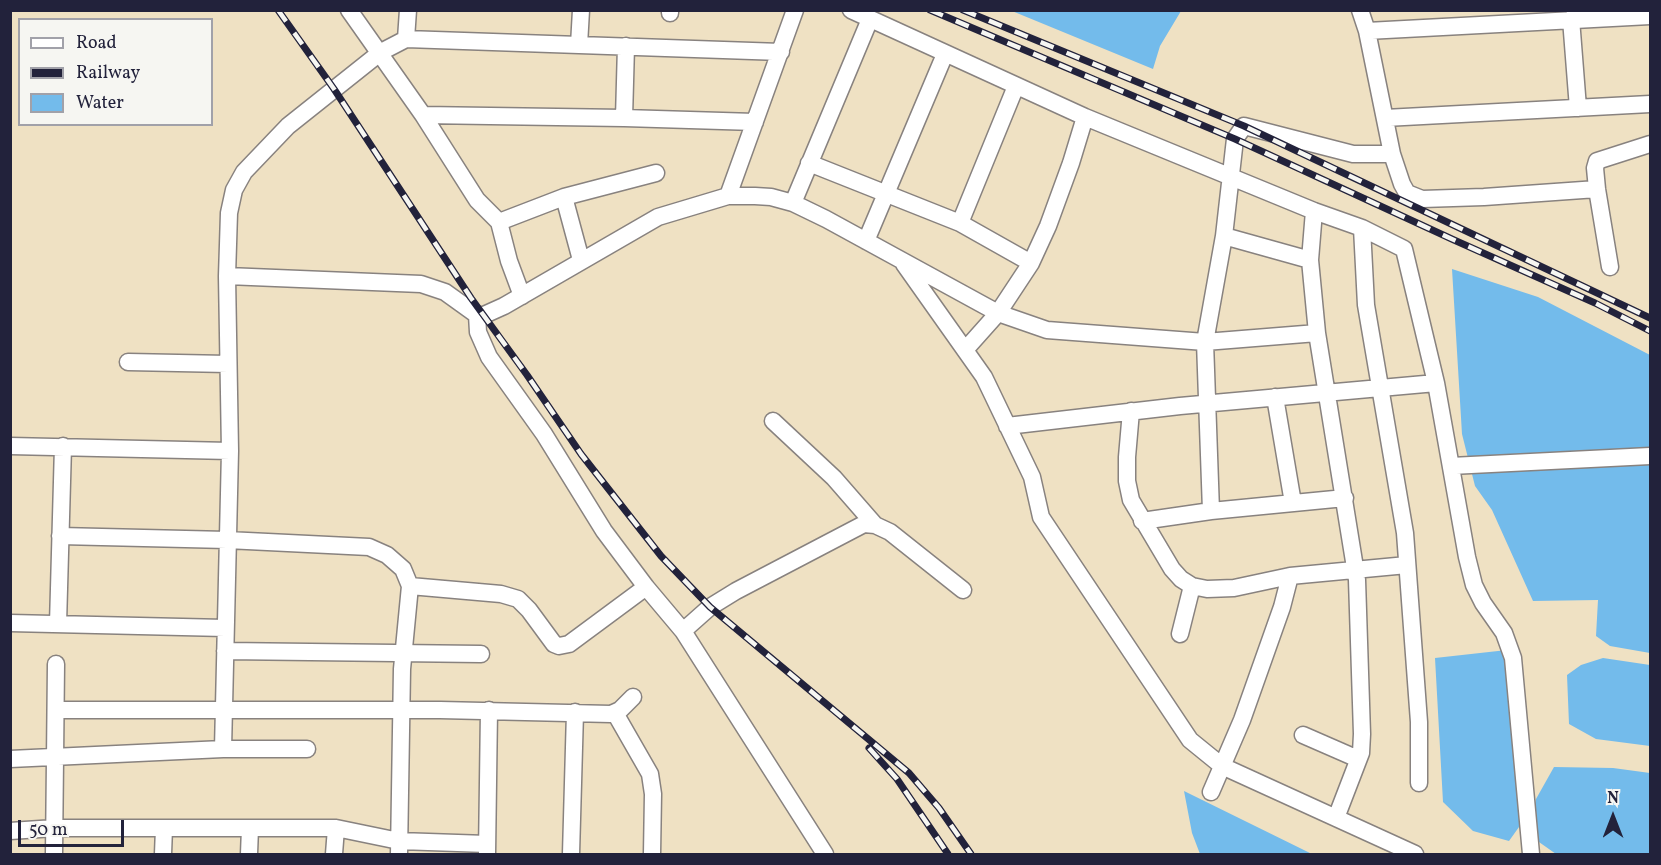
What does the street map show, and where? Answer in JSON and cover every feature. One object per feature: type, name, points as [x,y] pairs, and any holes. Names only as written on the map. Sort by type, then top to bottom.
[{"type":"street","points":[[349,10],[381,52],[477,200],[499,222],[509,261],[522,296]]},
{"type":"street","points":[[406,39],[408,10]]},
{"type":"street","points":[[579,45],[581,10]]},
{"type":"street","points":[[728,196],[795,10]]},
{"type":"street","points":[[851,10],[1085,117],[1314,211],[1362,228],[1404,249],[1436,383],[1474,585],[1483,603],[1504,633],[1513,658],[1531,855]]},
{"type":"street","points":[[1360,10],[1367,31],[1392,154],[1407,193],[1422,199],[1597,189]]},
{"type":"street","points":[[1367,31],[1450,18],[1571,20],[1650,16]]},
{"type":"street","points":[[793,203],[870,20]]},
{"type":"street","points":[[1571,20],[1578,108]]},
{"type":"street","points":[[223,749],[230,451],[227,276],[229,213],[234,190],[244,172],[288,126],[381,52],[406,39],[781,52]]},
{"type":"street","points":[[624,118],[626,46]]},
{"type":"street","points":[[866,241],[945,54]]},
{"type":"street","points":[[960,223],[1016,86]]},
{"type":"street","points":[[1385,118],[1650,104]]},
{"type":"street","points":[[423,115],[755,122]]},
{"type":"street","points":[[965,351],[998,312],[1031,263],[1048,226],[1071,164],[1085,117]]},
{"type":"street","points":[[1211,511],[1205,342],[1224,236],[1235,139],[1244,126],[1353,154],[1392,154]]},
{"type":"street","points":[[1610,267],[1594,168],[1597,161],[1650,144]]},
{"type":"street","points":[[809,164],[960,223],[1031,263]]},
{"type":"street","points":[[499,222],[564,197],[656,173]]},
{"type":"street","points":[[227,276],[421,284],[445,292],[477,315],[484,315],[522,296],[658,217],[728,196],[771,197],[793,203],[998,312],[1047,330],[1205,342],[1317,333]]},
{"type":"street","points":[[564,197],[581,260]]},
{"type":"street","points":[[1314,211],[1310,260],[1317,333],[1356,570],[1362,734],[1358,759],[1336,818]]},
{"type":"street","points":[[1362,228],[1366,305],[1405,533],[1419,722],[1419,783]]},
{"type":"street","points":[[1224,236],[1310,260]]},
{"type":"street","points":[[901,260],[984,377],[1032,477],[1041,517],[1190,740],[1222,766],[1415,855]]},
{"type":"street","points":[[477,315],[478,332],[489,357],[544,434],[604,531],[683,631],[825,855]]},
{"type":"street","points":[[128,362],[228,364]]},
{"type":"street","points":[[1007,426],[1206,403],[1436,383]]},
{"type":"street","points":[[1275,397],[1293,503]]},
{"type":"street","points":[[1131,411],[1127,481],[1131,500],[1172,569],[1192,586],[1234,588],[1290,576],[1407,565]]},
{"type":"street","points":[[772,421],[834,478],[875,525]]},
{"type":"street","points":[[10,446],[230,451]]},
{"type":"street","points":[[58,624],[63,446]]},
{"type":"street","points":[[1450,466],[1650,456]]},
{"type":"street","points":[[1142,521],[1211,511],[1345,498]]},
{"type":"street","points":[[683,631],[710,607],[736,591],[864,524],[875,525],[891,532],[963,590]]},
{"type":"street","points":[[60,536],[227,540],[369,547],[387,555],[403,569],[410,586],[404,653],[399,848]]},
{"type":"street","points":[[1211,792],[1242,720],[1282,607],[1290,576]]},
{"type":"street","points":[[410,586],[501,594],[518,599],[554,644],[559,646],[569,644],[646,587]]},
{"type":"street","points":[[1180,634],[1192,586]]},
{"type":"street","points":[[10,623],[225,628]]},
{"type":"street","points":[[225,651],[481,654]]},
{"type":"street","points":[[54,855],[56,664]]},
{"type":"street","points":[[56,710],[402,710],[615,713],[633,698]]},
{"type":"street","points":[[10,831],[55,828],[336,828],[399,848],[487,849],[489,711]]},
{"type":"street","points":[[571,855],[574,712]]},
{"type":"street","points":[[615,713],[650,774],[653,784],[652,855]]},
{"type":"street","points":[[1303,735],[1358,759]]},
{"type":"street","points":[[10,759],[223,749],[307,749]]},
{"type":"street","points":[[163,855],[164,828]]},
{"type":"street","points":[[249,855],[250,828]]},
{"type":"street","points":[[334,855],[336,828]]},
{"type":"water","points":[[1181,10],[1160,46],[1153,69],[1012,11]]},
{"type":"water","points":[[1452,269],[1538,297],[1650,355],[1650,653],[1610,646],[1596,636],[1598,600],[1533,601],[1492,510],[1475,486],[1462,434]]},
{"type":"water","points":[[1516,649],[1523,755],[1519,827],[1509,841],[1473,831],[1443,802],[1435,658]]},
{"type":"water","points":[[1603,658],[1650,665],[1650,746],[1596,739],[1569,724],[1567,675],[1581,665]]},
{"type":"water","points":[[1554,767],[1613,768],[1650,773],[1650,854],[1556,854],[1529,835],[1536,799]]},
{"type":"water","points":[[1184,791],[1312,854],[1200,854],[1192,833]]},
{"type":"railway","points":[[278,10],[334,89],[471,298],[581,454],[661,556],[710,607],[909,773],[939,808],[971,854]]},
{"type":"railway","points":[[930,10],[1235,139],[1595,303],[1650,331]]},
{"type":"railway","points":[[963,10],[1244,126],[1650,318]]},
{"type":"railway","points":[[869,748],[897,779],[948,854]]}]
